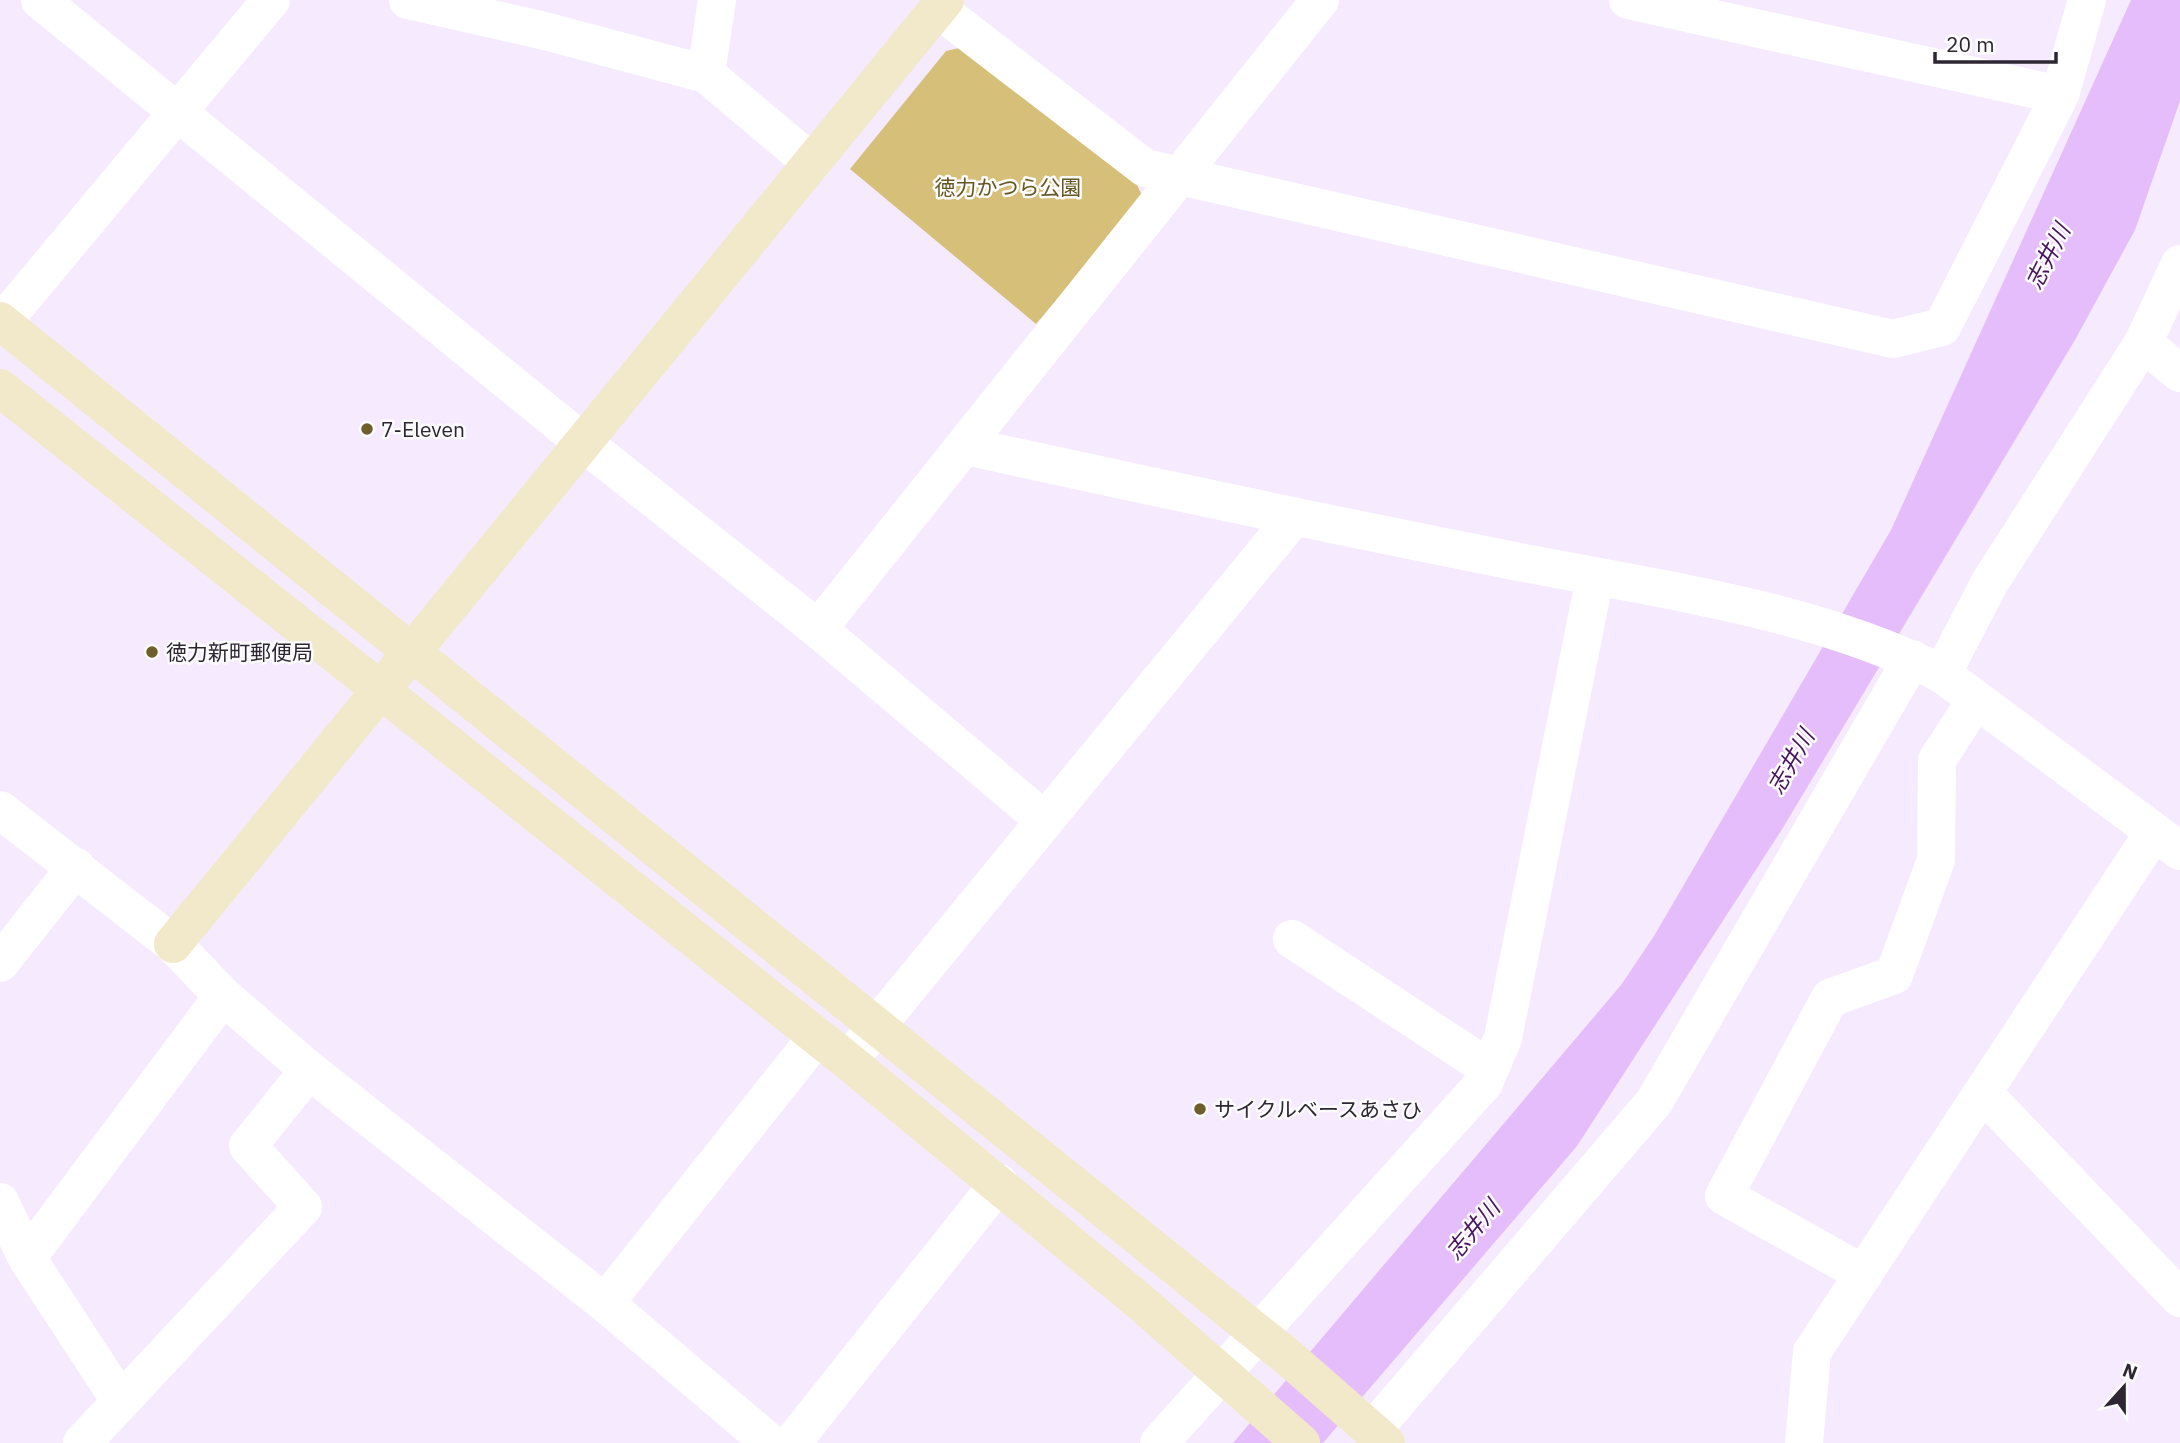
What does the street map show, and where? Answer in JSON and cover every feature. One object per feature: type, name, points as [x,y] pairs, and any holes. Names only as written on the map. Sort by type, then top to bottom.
[{"type":"street","points":[[40,0],[585,444],[818,629],[1044,820]]},
{"type":"street","points":[[271,0],[1,323],[1289,1358],[1373,1431],[1654,1102],[1927,666],[1990,582],[2143,343],[2180,264]]},
{"type":"street","points":[[408,0],[548,15],[706,74],[812,163]]},
{"type":"street","points":[[706,74],[717,0]]},
{"type":"street","points":[[818,629],[1320,0]]},
{"type":"street","points":[[1628,0],[2060,95]]},
{"type":"street","points":[[173,944],[585,444],[942,4],[1145,168],[1893,339],[1941,327],[2060,95],[2087,0]]},
{"type":"street","points":[[2143,343],[2180,373]]},
{"type":"street","points":[[0,388],[999,1183],[1301,1443]]},
{"type":"street","points":[[966,446],[1293,518],[1795,618],[1927,666],[2167,841],[1983,1093],[1812,1352],[1804,1443]]},
{"type":"street","points":[[848,1061],[1293,518]]},
{"type":"street","points":[[1159,1443],[1233,1385],[1259,1335],[1484,1083],[1503,1038],[1595,577]]},
{"type":"street","points":[[1864,1274],[1724,1196],[1830,998],[1894,975],[1936,860],[1937,760],[1976,700]]},
{"type":"street","points":[[0,810],[173,944],[223,996],[309,1070],[605,1303],[770,1443]]},
{"type":"street","points":[[0,963],[76,867]]},
{"type":"street","points":[[1292,939],[1490,1069]]},
{"type":"street","points":[[27,1258],[223,996]]},
{"type":"street","points":[[605,1303],[816,1038]]},
{"type":"street","points":[[82,1443],[303,1207],[248,1146],[309,1070]]},
{"type":"street","points":[[1983,1093],[2180,1298]]},
{"type":"street","points":[[792,1443],[999,1183]]},
{"type":"street","points":[[0,1202],[27,1258],[121,1402]]},
{"type":"green space","name":"徳力かつら公園","points":[[973,45],[1134,178],[1143,198],[1036,324],[850,169],[946,51]]},
{"type":"water","name":"志井川","points":[[2131,0],[2180,0],[2180,101],[2135,230],[2075,340],[1781,831],[1577,1146],[1323,1443],[1233,1443],[1621,985],[1654,936],[1891,530]]},
{"type":"place","name":"7-Eleven","points":[[367,429]]},
{"type":"place","name":"徳力新町郵便局","points":[[152,652]]},
{"type":"place","name":"サイクルベースあさひ","points":[[1200,1109]]}]
